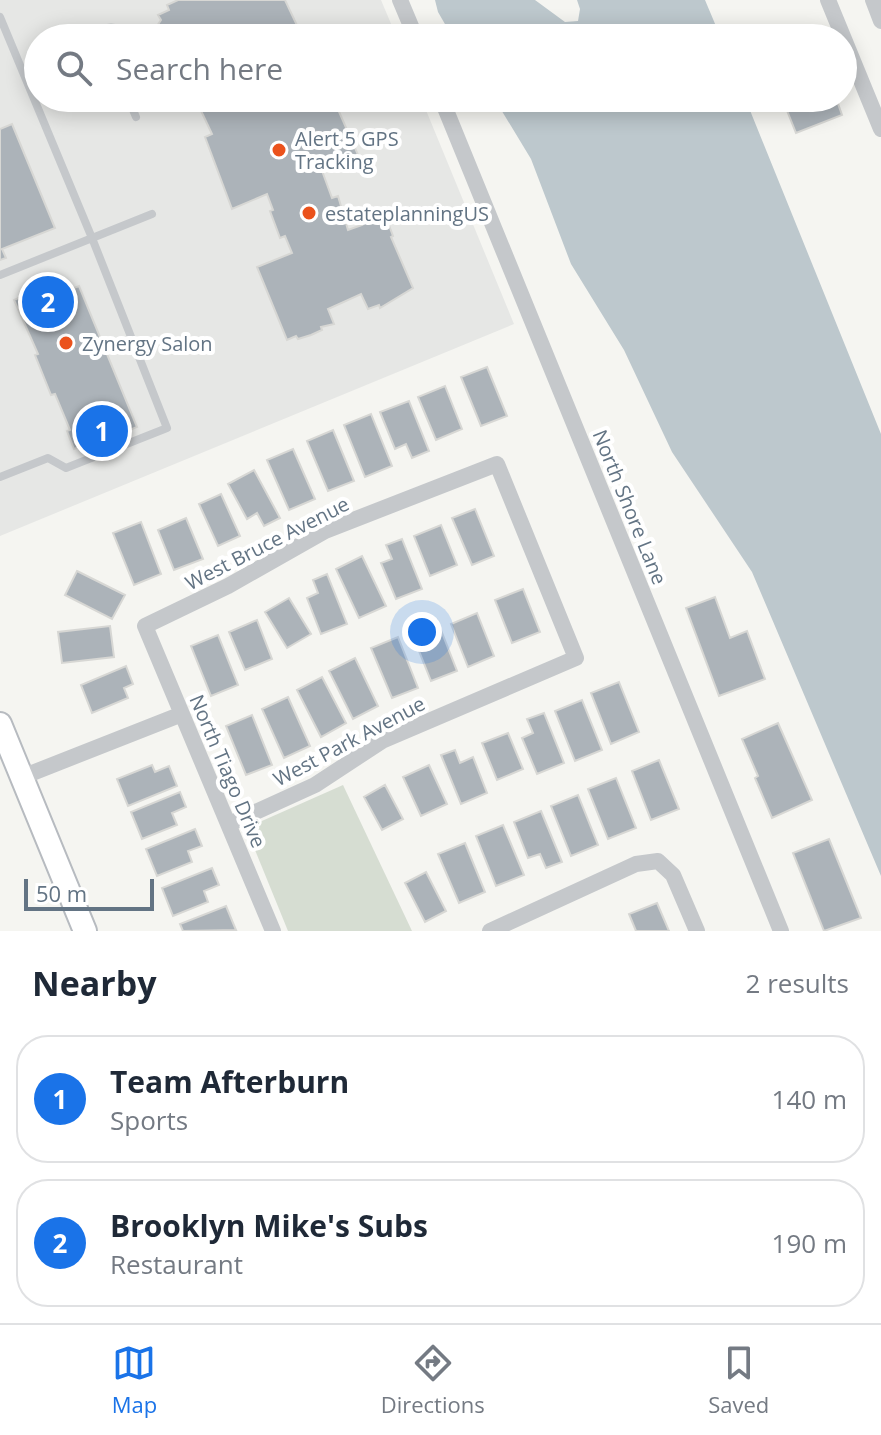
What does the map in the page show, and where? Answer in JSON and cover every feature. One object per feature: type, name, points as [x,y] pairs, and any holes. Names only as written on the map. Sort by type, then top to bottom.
[{"type":"main road","points":[[0,724],[85,931]]},
{"type":"street","points":[[400,0],[410,24]]},
{"type":"street","points":[[828,0],[838,24]]},
{"type":"street","points":[[873,0],[881,21]]},
{"type":"street","points":[[857,71],[881,129]]},
{"type":"street","name":"North Shore Lane","points":[[447,112],[781,931]]},
{"type":"street","name":"West Bruce Avenue","points":[[145,626],[228,586],[325,531],[497,464],[576,658]]},
{"type":"street","name":"North Tiago Drive","points":[[145,626],[273,931]]},
{"type":"street","name":"West Park Avenue","points":[[229,824],[315,785],[382,741],[576,658]]},
{"type":"street","points":[[22,777],[182,714]]},
{"type":"street","points":[[490,931],[636,864],[658,861],[673,875],[697,931]]},
{"type":"lane","points":[[0,17],[24,66]]},
{"type":"lane","points":[[0,477],[48,458],[66,468],[167,428],[44,112]]},
{"type":"lane","points":[[134,112],[136,117]]},
{"type":"lane","points":[[0,275],[152,214]]},
{"type":"shaded area","points":[[0,0],[381,0],[391,24],[24,24],[24,112],[427,112],[514,324],[0,536]]},
{"type":"shaded area","points":[[435,0],[535,0],[565,22],[578,21],[580,9],[577,0],[705,0],[715,24],[445,24]]},
{"type":"shaded area","points":[[502,112],[751,112],[881,434],[881,876],[752,572],[672,452],[624,350],[571,264],[531,159]]},
{"type":"shaded area","points":[[343,785],[412,931],[288,931],[246,828]]},
{"type":"building","points":[[178,0],[285,0],[296,24],[158,24],[161,20],[158,15],[169,10],[167,5]]},
{"type":"building","points":[[202,112],[339,112],[359,157],[321,168],[332,198],[338,196],[348,230],[384,212],[413,288],[380,308],[379,305],[368,309],[361,294],[328,309],[334,324],[321,327],[322,330],[311,335],[287,340],[257,267],[292,253],[285,236],[280,238],[267,194],[232,209],[205,137],[212,134]]},
{"type":"building","points":[[788,112],[841,112],[842,115],[796,133]]},
{"type":"building","points":[[12,124],[55,228],[2,249],[6,258],[0,260],[0,129]]},
{"type":"building","points":[[59,278],[64,292],[79,286],[137,427],[86,448],[85,445],[74,449],[67,431],[70,430],[55,394],[51,395],[35,355],[38,354],[14,300],[23,296],[22,293]]},
{"type":"building","points":[[487,367],[507,416],[481,426],[461,377]]},
{"type":"building","points":[[445,386],[462,429],[436,440],[418,397]]},
{"type":"building","points":[[409,401],[429,451],[412,458],[406,444],[395,449],[380,412]]},
{"type":"building","points":[[371,414],[392,466],[365,477],[344,425]]},
{"type":"building","points":[[333,430],[354,481],[328,491],[307,441]]},
{"type":"building","points":[[293,449],[315,499],[289,510],[267,460]]},
{"type":"building","points":[[254,470],[280,518],[264,526],[257,513],[247,519],[228,484]]},
{"type":"building","points":[[221,494],[240,536],[218,546],[199,504]]},
{"type":"building","points":[[475,509],[494,556],[472,565],[452,518]]},
{"type":"building","points":[[186,518],[203,559],[174,570],[158,530]]},
{"type":"building","points":[[141,522],[161,574],[134,585],[113,533]]},
{"type":"building","points":[[441,525],[457,565],[430,576],[414,536]]},
{"type":"building","points":[[402,539],[422,589],[396,599],[381,563],[392,559],[386,545]]},
{"type":"building","points":[[362,556],[386,606],[359,618],[336,569]]},
{"type":"building","points":[[77,571],[125,595],[112,619],[65,595]]},
{"type":"building","points":[[327,574],[347,624],[321,634],[307,598],[318,593],[313,580]]},
{"type":"building","points":[[523,589],[540,632],[512,643],[495,600]]},
{"type":"building","points":[[715,597],[730,638],[747,631],[765,679],[719,696],[686,608]]},
{"type":"building","points":[[289,598],[311,634],[287,648],[265,612]]},
{"type":"building","points":[[477,613],[494,656],[468,667],[451,624]]},
{"type":"building","points":[[257,620],[272,659],[245,670],[229,632]]},
{"type":"building","points":[[437,620],[457,671],[431,681],[411,631]]},
{"type":"building","points":[[110,626],[114,657],[62,663],[58,632]]},
{"type":"building","points":[[218,635],[238,685],[211,696],[191,646]]},
{"type":"building","points":[[398,637],[418,688],[392,698],[371,648]]},
{"type":"building","points":[[355,658],[378,706],[353,719],[329,671]]},
{"type":"building","points":[[126,666],[133,684],[124,688],[128,698],[92,713],[81,685]]},
{"type":"building","points":[[322,677],[346,723],[321,737],[297,690]]},
{"type":"building","points":[[619,682],[639,732],[611,744],[591,693]]},
{"type":"building","points":[[288,697],[310,746],[284,758],[262,709]]},
{"type":"building","points":[[582,700],[602,750],[575,761],[555,711]]},
{"type":"building","points":[[544,713],[564,763],[537,774],[522,738],[533,733],[527,719]]},
{"type":"building","points":[[252,715],[272,765],[246,775],[226,726]]},
{"type":"building","points":[[778,723],[812,800],[772,818],[742,739]]},
{"type":"building","points":[[508,733],[523,769],[497,780],[482,743]]},
{"type":"building","points":[[455,750],[460,763],[473,757],[487,793],[461,804],[441,755]]},
{"type":"building","points":[[659,760],[679,809],[651,820],[632,771]]},
{"type":"building","points":[[152,765],[155,772],[169,766],[177,786],[128,806],[117,779]]},
{"type":"building","points":[[429,765],[447,804],[421,816],[403,777]]},
{"type":"building","points":[[616,778],[636,828],[608,839],[588,789]]},
{"type":"building","points":[[385,785],[403,819],[382,830],[364,797]]},
{"type":"building","points":[[180,792],[186,807],[172,813],[177,825],[142,839],[131,812]]},
{"type":"building","points":[[578,795],[598,845],[571,856],[551,806]]},
{"type":"building","points":[[541,811],[562,862],[546,868],[540,854],[528,858],[514,822]]},
{"type":"building","points":[[503,825],[524,875],[496,886],[476,836]]},
{"type":"building","points":[[195,829],[202,846],[188,851],[192,862],[157,876],[146,849]]},
{"type":"building","points":[[829,839],[861,918],[824,931],[793,853]]},
{"type":"building","points":[[465,843],[485,892],[459,903],[438,854]]},
{"type":"building","points":[[212,868],[219,885],[204,891],[208,902],[173,916],[162,888]]},
{"type":"building","points":[[426,872],[446,911],[425,922],[405,883]]},
{"type":"building","points":[[657,903],[669,931],[636,931],[629,914]]},
{"type":"building","points":[[226,906],[236,930],[183,931],[180,924]]},
{"type":"place","name":"Alert 5 GPS Tracking","points":[[279,150]]},
{"type":"place","name":"estateplanningUS","points":[[309,213]]},
{"type":"place","name":"Brooklyn Mike's Subs","points":[[48,302]]},
{"type":"place","name":"Zynergy Salon","points":[[66,343]]},
{"type":"place","name":"Team Afterburn","points":[[102,431]]}]
